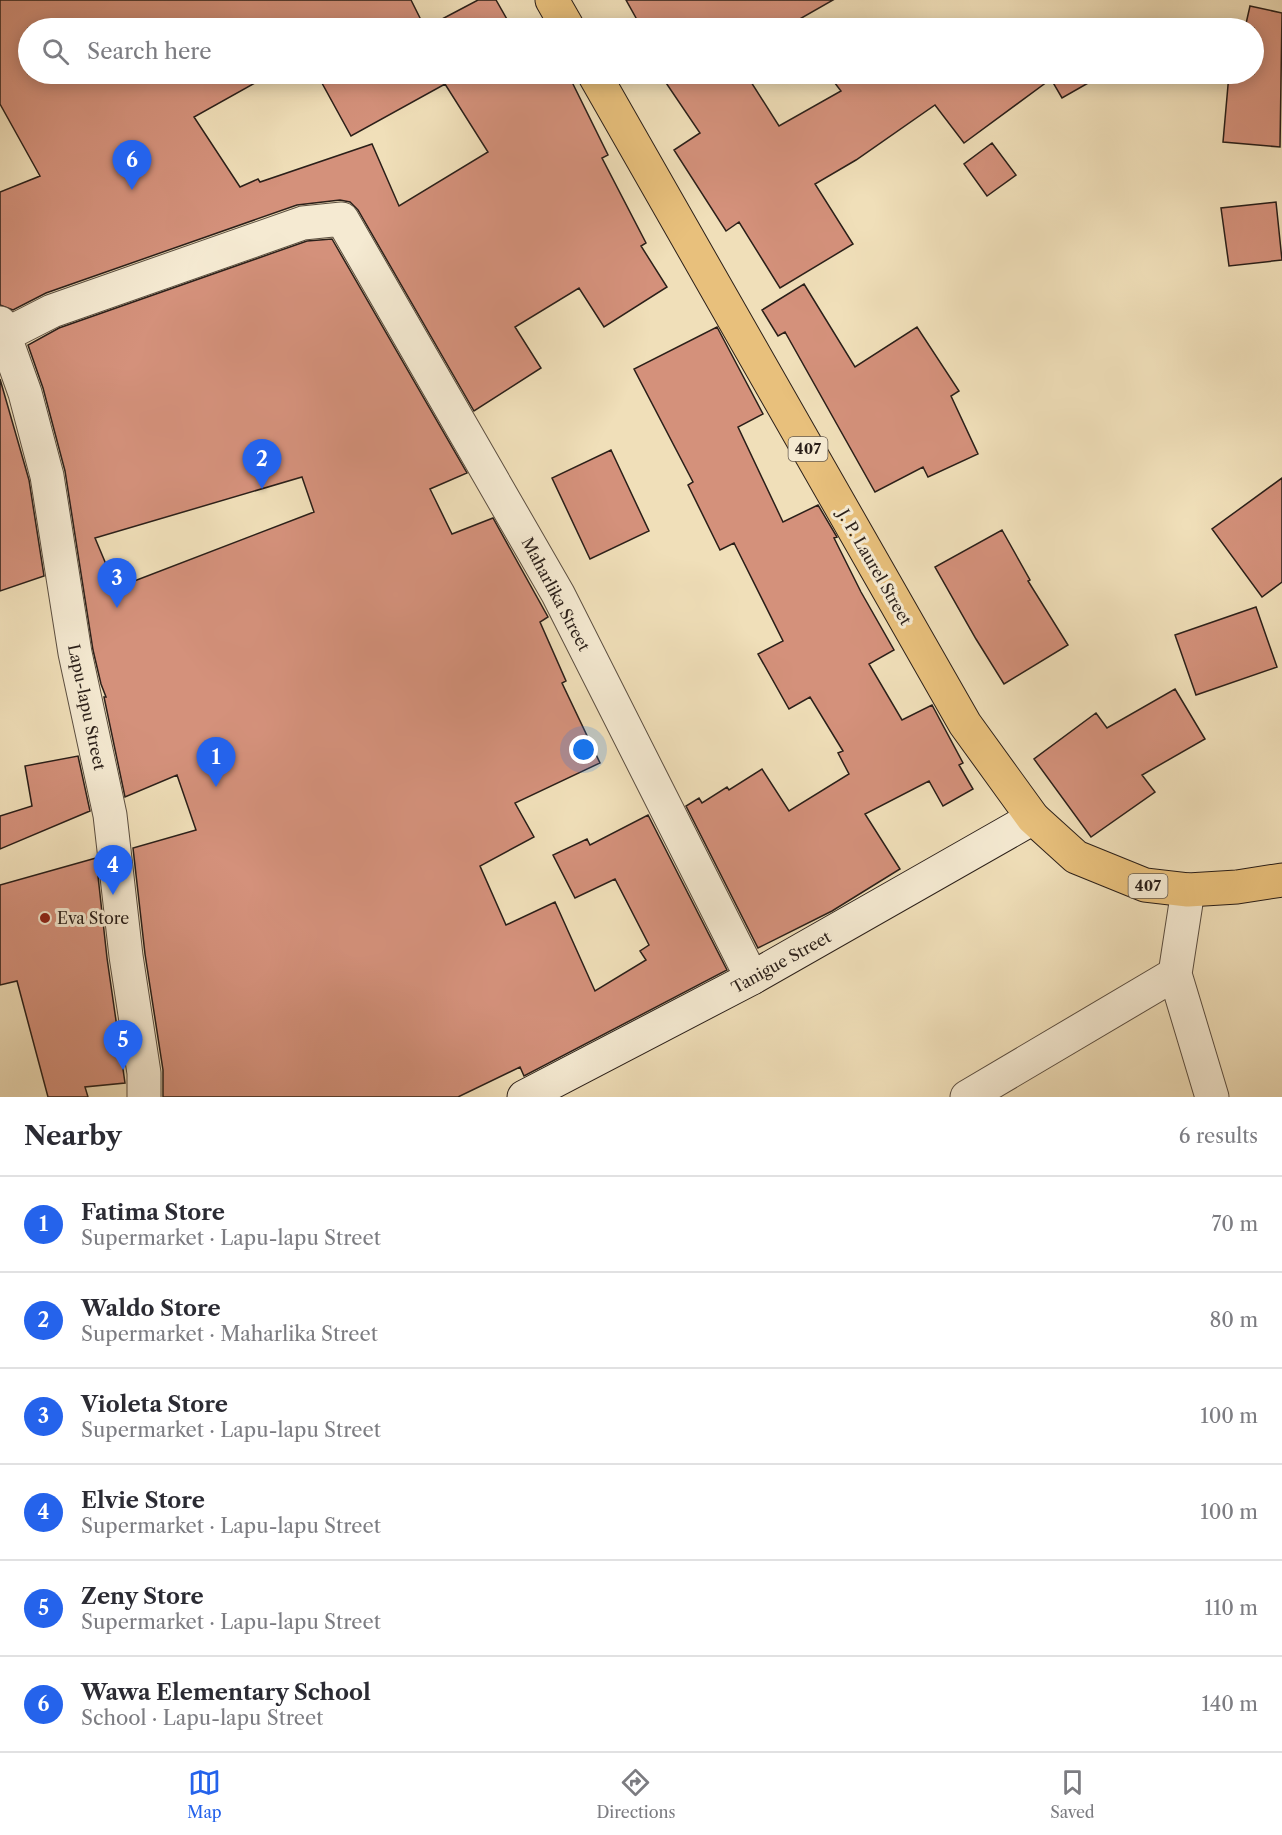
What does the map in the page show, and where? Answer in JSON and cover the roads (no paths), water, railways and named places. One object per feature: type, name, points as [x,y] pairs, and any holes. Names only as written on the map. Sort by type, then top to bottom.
[{"type":"main road","points":[[552,0],[562,18]]},
{"type":"main road","name":"J. P. Laurel Street","points":[[600,84],[965,724],[1033,819],[1076,857],[1145,885],[1188,890],[1237,887],[1282,880]]},
{"type":"street","name":"Maharlika Street","points":[[2,329],[292,226],[342,219],[558,594],[752,978]]},
{"type":"street","name":"Lapu-lapu Street","points":[[2,329],[25,393],[47,476],[75,654],[110,815],[126,956],[144,1073],[144,1097]]},
{"type":"street","name":"Tanigue Street","points":[[524,1097],[752,978],[1033,819]]},
{"type":"street","points":[[1188,890],[1175,974],[1212,1097]]},
{"type":"street","points":[[982,1093],[1175,974]]},
{"type":"place","name":"Wawa Elementary School","points":[[132,190]]},
{"type":"place","name":"Waldo Store","points":[[262,489]]},
{"type":"place","name":"Violeta Store","points":[[117,608]]},
{"type":"place","name":"Fatima Store","points":[[216,787]]},
{"type":"place","name":"Elvie Store","points":[[113,895]]},
{"type":"place","name":"Eva Store","points":[[45,918]]},
{"type":"place","name":"Zeny Store","points":[[123,1070]]}]
